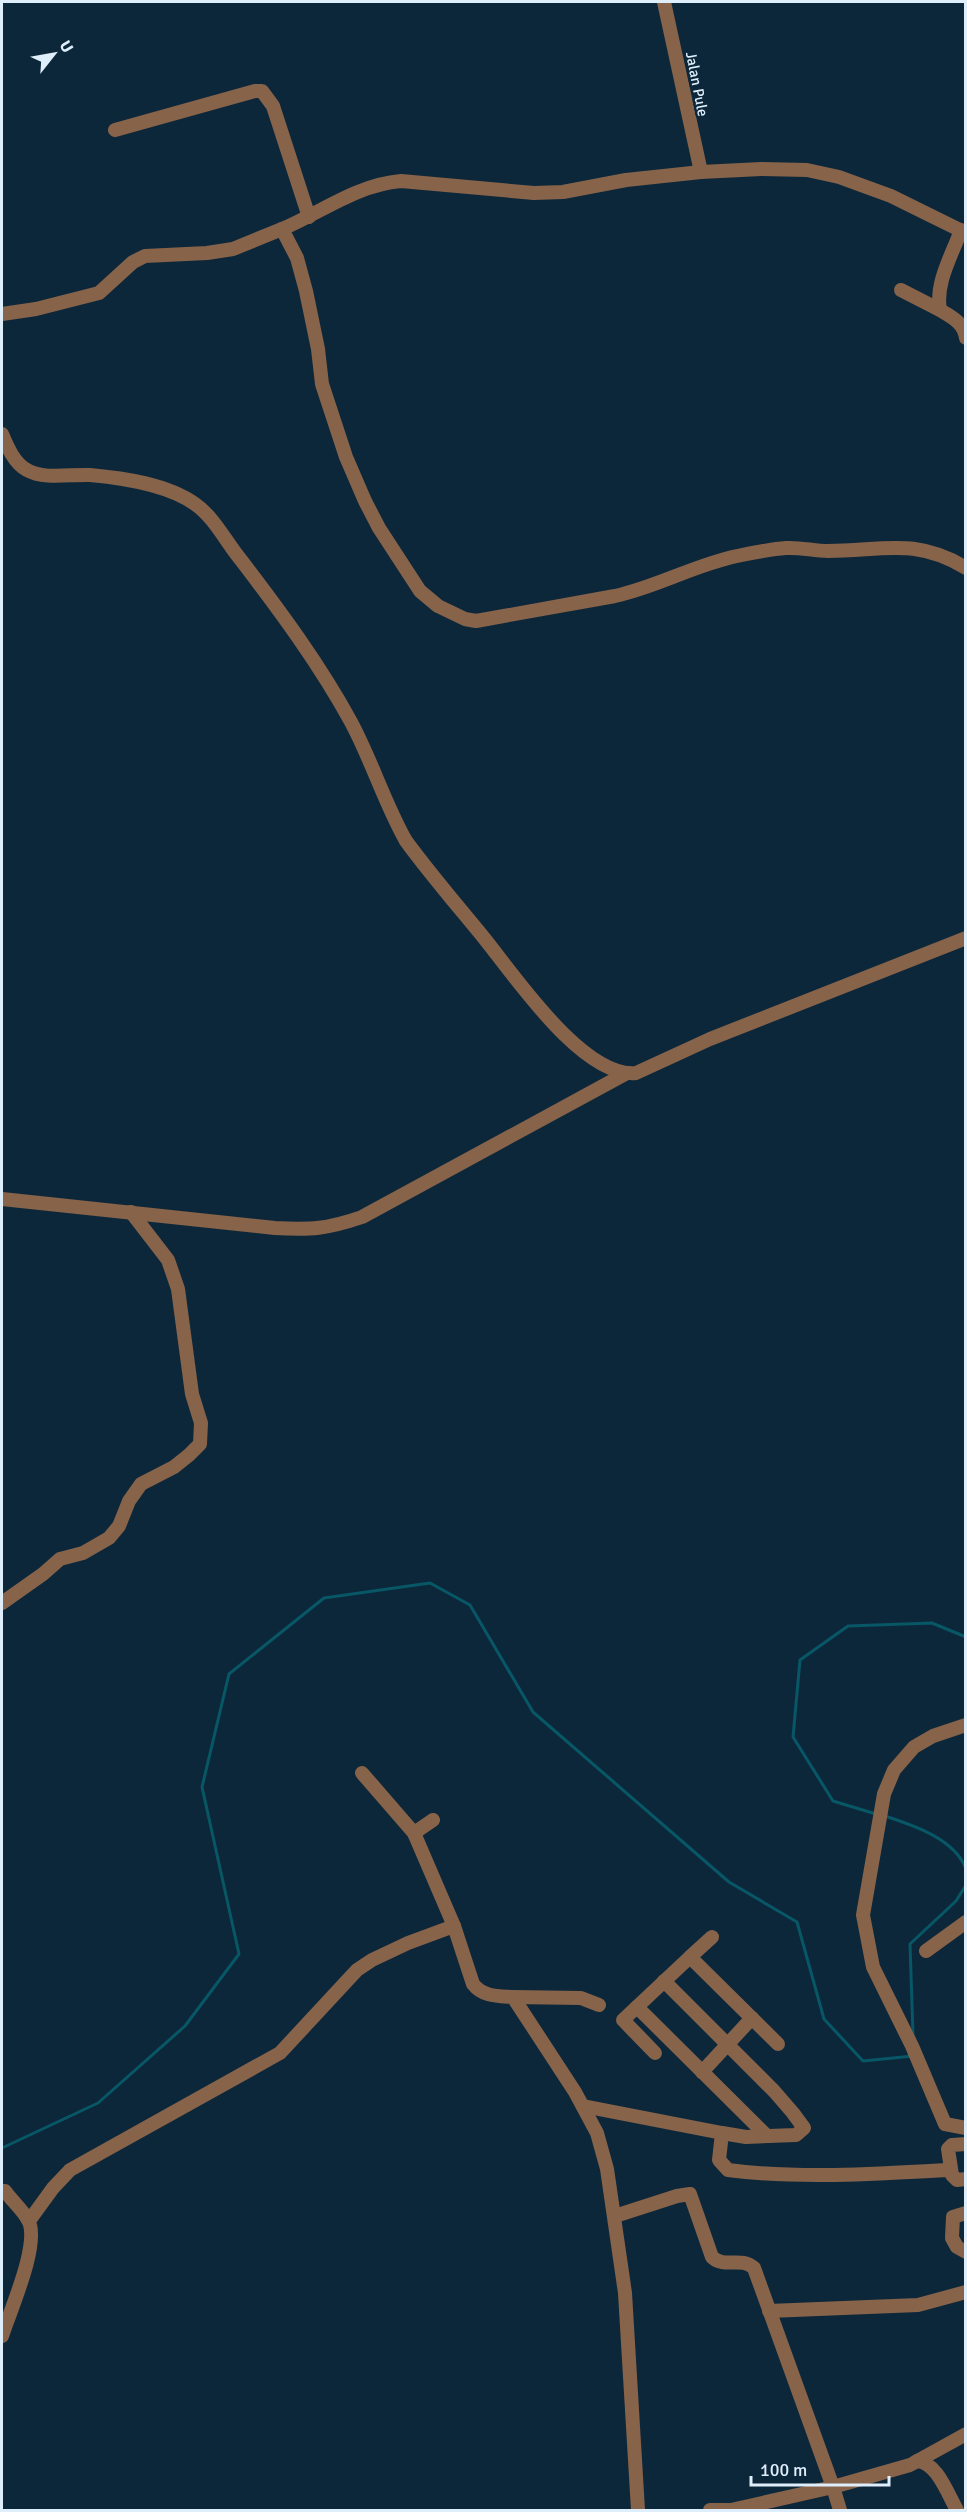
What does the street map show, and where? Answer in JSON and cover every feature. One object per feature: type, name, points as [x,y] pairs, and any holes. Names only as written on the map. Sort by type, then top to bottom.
[{"type":"street","name":"Jalan Pule","points":[[664,2],[700,172]]},
{"type":"street","points":[[115,130],[262,91],[273,106],[309,218]]},
{"type":"street","points":[[2,314],[36,309],[99,293],[133,262],[145,256],[207,254],[233,249],[309,218],[356,191],[381,183],[401,181],[534,193],[563,192],[626,180],[700,172],[761,169],[807,170],[839,177],[891,196],[963,231],[941,281],[940,310]]},
{"type":"street","points":[[282,230],[297,258],[318,350],[322,384],[346,457],[379,528],[420,591],[438,606],[465,619],[476,621],[531,612],[635,592],[736,556],[786,548],[826,551],[915,548],[947,557],[966,568]]},
{"type":"street","points":[[901,290],[940,310],[959,323],[964,328],[966,338]]},
{"type":"street","points":[[2,434],[12,455],[27,471],[40,474],[90,475],[155,487],[195,504],[209,518],[269,596],[351,722],[392,817],[406,841],[526,992],[561,1030],[595,1059],[612,1070],[624,1074],[636,1073],[710,1039],[966,938]]},
{"type":"street","points":[[2,1198],[274,1228],[302,1230],[330,1228],[362,1217],[624,1074]]},
{"type":"street","points":[[2,1603],[60,1559],[83,1553],[109,1538],[119,1526],[129,1501],[141,1484],[174,1467],[200,1444],[201,1423],[192,1394],[178,1289],[168,1260],[131,1212]]},
{"type":"street","points":[[966,1725],[933,1736],[914,1747],[894,1770],[884,1794],[863,1915],[873,1967],[912,2046],[945,2124],[966,2128]]},
{"type":"street","points":[[362,1773],[414,1833],[454,1926],[478,1990],[485,1994],[513,1997],[581,1998],[599,2006]]},
{"type":"street","points":[[414,1833],[433,1820]]},
{"type":"street","points":[[926,1951],[966,1922]]},
{"type":"street","points":[[29,2222],[52,2188],[69,2170],[280,2053],[357,1970],[408,1943],[454,1926]]},
{"type":"street","points":[[655,2053],[623,2020],[712,1937]]},
{"type":"street","points":[[690,1957],[778,2044]]},
{"type":"street","points":[[582,2106],[746,2137],[796,2135],[804,2128],[780,2098],[664,1981]]},
{"type":"street","points":[[513,1997],[582,2106],[599,2142],[607,2169],[625,2293],[638,2511]]},
{"type":"street","points":[[637,2007],[767,2136]]},
{"type":"street","points":[[702,2072],[752,2018]]},
{"type":"street","points":[[722,2133],[719,2160],[728,2170],[750,2173],[831,2174],[947,2170]]},
{"type":"street","points":[[966,2144],[952,2145],[948,2149],[952,2175],[957,2180],[966,2179]]},
{"type":"street","points":[[2,2336],[30,2249],[32,2235],[29,2222],[3,2189]]},
{"type":"street","points":[[615,2216],[690,2194],[712,2257],[721,2263],[741,2262],[751,2266],[756,2272],[840,2511]]},
{"type":"street","points":[[966,2213],[953,2217],[951,2231],[957,2247],[966,2252]]},
{"type":"street","points":[[769,2311],[918,2305],[966,2292]]},
{"type":"street","points":[[710,2511],[731,2511],[833,2487],[917,2461],[966,2434]]},
{"type":"street","points":[[917,2461],[924,2462],[931,2467],[957,2511]]},
{"type":"waterway","points":[[2,2148],[98,2103],[185,2026],[239,1954],[202,1787],[229,1674],[324,1598],[430,1583],[470,1605],[533,1712],[729,1882],[797,1922],[824,2019],[863,2061],[913,2056]]},
{"type":"waterway","points":[[876,1814],[833,1801],[793,1737],[800,1660],[848,1626],[932,1623],[966,1637]]},
{"type":"waterway","points":[[885,1816],[920,1829],[943,1841],[961,1858],[966,1869]]},
{"type":"waterway","points":[[913,2035],[910,1944],[956,1901],[966,1885]]}]
